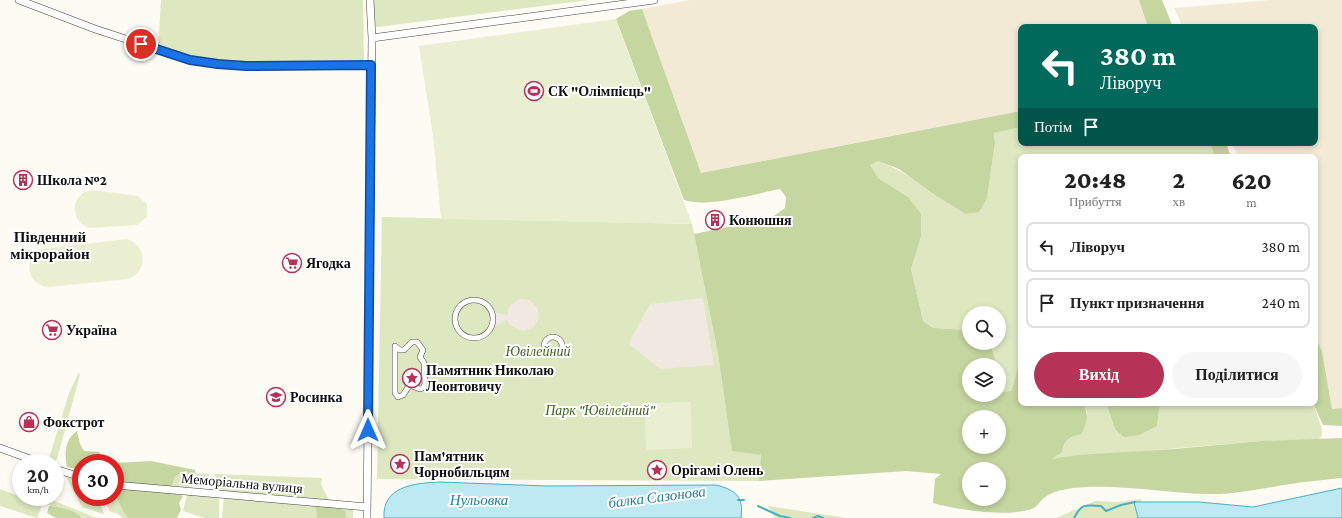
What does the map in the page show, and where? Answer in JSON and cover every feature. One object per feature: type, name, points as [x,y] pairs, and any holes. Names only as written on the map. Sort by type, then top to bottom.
[{"type":"street","points":[[19,0],[95,29],[190,60],[246,66],[371,65]]},
{"type":"street","points":[[368,518],[372,38],[370,0]]},
{"type":"street","points":[[372,38],[612,7],[654,0]]},
{"type":"street","points":[[470,300],[479,301],[489,308],[493,320],[491,328],[485,335],[478,338],[469,338],[461,334],[456,327],[455,319],[457,310],[462,304],[470,300]]},
{"type":"street","points":[[412,342],[418,343],[424,352],[420,357],[424,364],[424,387],[419,390],[409,386],[403,395],[398,397],[394,393],[395,346],[402,351],[412,342]]},
{"type":"street","points":[[0,448],[16,454]]},
{"type":"street","name":"Меморіальна вулиця","points":[[124,487],[367,507]]},
{"type":"shaded area","points":[[690,0],[1139,0],[1147,24],[1018,24],[1018,112],[701,173],[642,9]]},
{"type":"shaded area","points":[[1272,0],[1342,0],[1342,408],[1332,409],[1322,351],[1318,342],[1318,154],[1237,154],[1233,146],[1318,146],[1318,24],[1182,24],[1174,8]]},
{"type":"shaded area","points":[[703,298],[714,365],[660,369],[630,345],[630,341],[650,304]]},
{"type":"shaded area","points":[[519,299],[530,300],[537,307],[539,318],[534,327],[524,331],[519,330],[510,325],[507,320],[491,328],[493,320],[492,312],[507,315],[510,305]]},
{"type":"green space","points":[[161,0],[363,0],[364,65],[218,64],[158,51]]},
{"type":"green space","points":[[373,0],[589,0],[378,27],[374,26]]},
{"type":"green space","points":[[1139,0],[1162,0],[1172,24],[1147,24]]},
{"type":"green space","points":[[642,9],[701,173],[1018,112],[1018,128],[994,133],[995,143],[987,198],[979,212],[966,214],[938,197],[899,169],[878,161],[870,165],[878,178],[908,197],[921,214],[921,237],[911,269],[923,321],[933,328],[962,330],[962,350],[992,350],[995,358],[962,358],[962,402],[1006,402],[1006,392],[1011,391],[1018,365],[1018,406],[1085,406],[1086,420],[1083,431],[1080,435],[1068,440],[1064,445],[1062,452],[1052,459],[1078,455],[1174,449],[1261,441],[1342,438],[1342,478],[1218,494],[1116,487],[1065,489],[1050,494],[1034,508],[1024,511],[998,513],[956,508],[933,503],[935,479],[941,474],[906,471],[759,481],[761,455],[732,451],[718,354],[694,234],[771,218],[785,208],[786,197],[780,189],[745,197],[718,201],[694,202],[684,200],[616,19],[629,11]]},
{"type":"green space","name":"СК \"Олімпієць\"","points":[[616,19],[692,224],[441,219],[433,136],[419,46]]},
{"type":"green space","points":[[1018,128],[1018,146],[1211,146],[1214,154],[1018,154],[1018,365],[1011,391],[1006,392],[1006,358],[995,358],[992,350],[1006,350],[1006,306],[962,306],[962,330],[933,328],[923,321],[911,269],[921,237],[908,197],[878,178],[869,165],[878,161],[890,166],[912,178],[966,214],[987,198],[995,143],[994,133]]},
{"type":"green space","points":[[1211,146],[1227,146],[1230,154],[1214,154]]},
{"type":"green space","points":[[93,190],[138,196],[147,204],[147,217],[137,225],[89,228],[82,224],[78,219],[75,213],[75,207],[80,196]]},
{"type":"green space","name":"Парк \"Ювілейний\"","points":[[382,217],[692,224],[718,354],[732,450],[761,455],[759,481],[377,479]]},
{"type":"green space","points":[[127,239],[134,242],[143,258],[140,270],[129,279],[48,287],[41,285],[31,276],[29,270],[32,258],[36,253],[43,249]]},
{"type":"green space","points":[[1318,342],[1322,351],[1332,409],[1342,408],[1342,426],[1323,425],[1314,406],[1318,406]]},
{"type":"green space","points":[[79,372],[80,375],[58,454],[50,454],[69,393]]},
{"type":"green space","points":[[691,402],[692,448],[646,450],[645,403]]},
{"type":"green space","points":[[1085,406],[1107,406],[1115,429],[1157,426],[1160,406],[1314,406],[1322,429],[1322,435],[1318,440],[1261,441],[1051,459],[1062,452],[1064,445],[1068,440],[1080,435],[1087,413]]},
{"type":"green space","points":[[1107,406],[1160,406],[1157,426],[1139,435],[1124,437],[1115,429]]},
{"type":"green space","points":[[77,431],[80,444],[84,451],[99,452],[100,454],[72,454],[72,468],[67,467],[66,447],[73,434]]},
{"type":"green space","points":[[151,461],[195,470],[196,475],[192,478],[186,471],[175,476],[172,485],[174,493],[183,496],[179,503],[181,510],[177,518],[128,518],[121,506],[124,506],[124,462]]},
{"type":"green space","points":[[124,469],[209,474],[208,482],[193,482],[189,487],[146,484],[124,473]]},
{"type":"green space","points":[[215,474],[322,478],[321,485],[329,500],[214,490]]},
{"type":"green space","points":[[66,477],[72,479],[72,488]]},
{"type":"green space","points":[[0,489],[12,494],[12,506],[42,506],[37,518],[0,506]]},
{"type":"green space","points":[[187,495],[219,497],[219,518],[205,518],[183,511]]},
{"type":"green space","points":[[124,498],[175,515],[173,518],[123,518],[117,513],[110,512],[108,506],[124,506]]},
{"type":"green space","points":[[224,498],[353,509],[353,518],[222,518]]},
{"type":"green space","points":[[1141,499],[1146,518],[1056,518],[1095,501],[1119,502]]},
{"type":"green space","points":[[64,505],[97,518],[85,518],[52,506]]},
{"type":"green space","points":[[316,505],[332,505],[336,509],[345,511],[346,518],[317,518]]},
{"type":"green space","points":[[49,506],[71,511],[82,518],[56,518],[47,513]]},
{"type":"green space","points":[[101,506],[104,514],[82,507]]},
{"type":"green space","points":[[768,506],[847,518],[775,518]]},
{"type":"water","name":"Нульовка","points":[[440,482],[547,486],[716,485],[729,489],[737,496],[740,500],[742,511],[741,518],[384,518],[385,507],[388,499],[394,493],[411,485]]},
{"type":"water","points":[[1342,488],[1342,518],[1138,518],[1134,502],[1199,502],[1253,507]]},
{"type":"waterway","name":"балка Сазонова","points":[[738,500],[744,500]]},
{"type":"waterway","name":"балка Сазонова","points":[[1074,518],[1079,510],[1084,506],[1101,506],[1106,511],[1121,505],[1135,502]]},
{"type":"waterway","name":"балка Сазонова","points":[[758,506],[780,516],[790,518]]},
{"type":"waterway","name":"балка Сазонова","points":[[813,518],[818,516],[823,518]]},
{"type":"place","name":"СК \"Олімпієць\"","points":[[534,91]]},
{"type":"place","name":"Школа №2","points":[[23,180]]},
{"type":"place","name":"Конюшня","points":[[715,220]]},
{"type":"place","name":"Ягодка","points":[[292,263]]},
{"type":"place","name":"Україна","points":[[52,330]]},
{"type":"place","name":"Памятник Николаю Леонтовичу","points":[[412,378]]},
{"type":"place","name":"Росинка","points":[[276,397]]},
{"type":"place","name":"Фокстрот","points":[[29,422]]},
{"type":"place","name":"Пам'ятник Чорнобильцям","points":[[400,464]]},
{"type":"place","name":"Орігамі Олень","points":[[657,470]]},
{"type":"district","name":"Південний мікрорайон","points":[[50,246]]},
{"type":"route","points":[[141,44],[190,60],[218,64],[246,66],[371,65],[368,241],[368,430]]},
{"type":"park label","name":"Ювілейний","points":[[538,351]]}]
